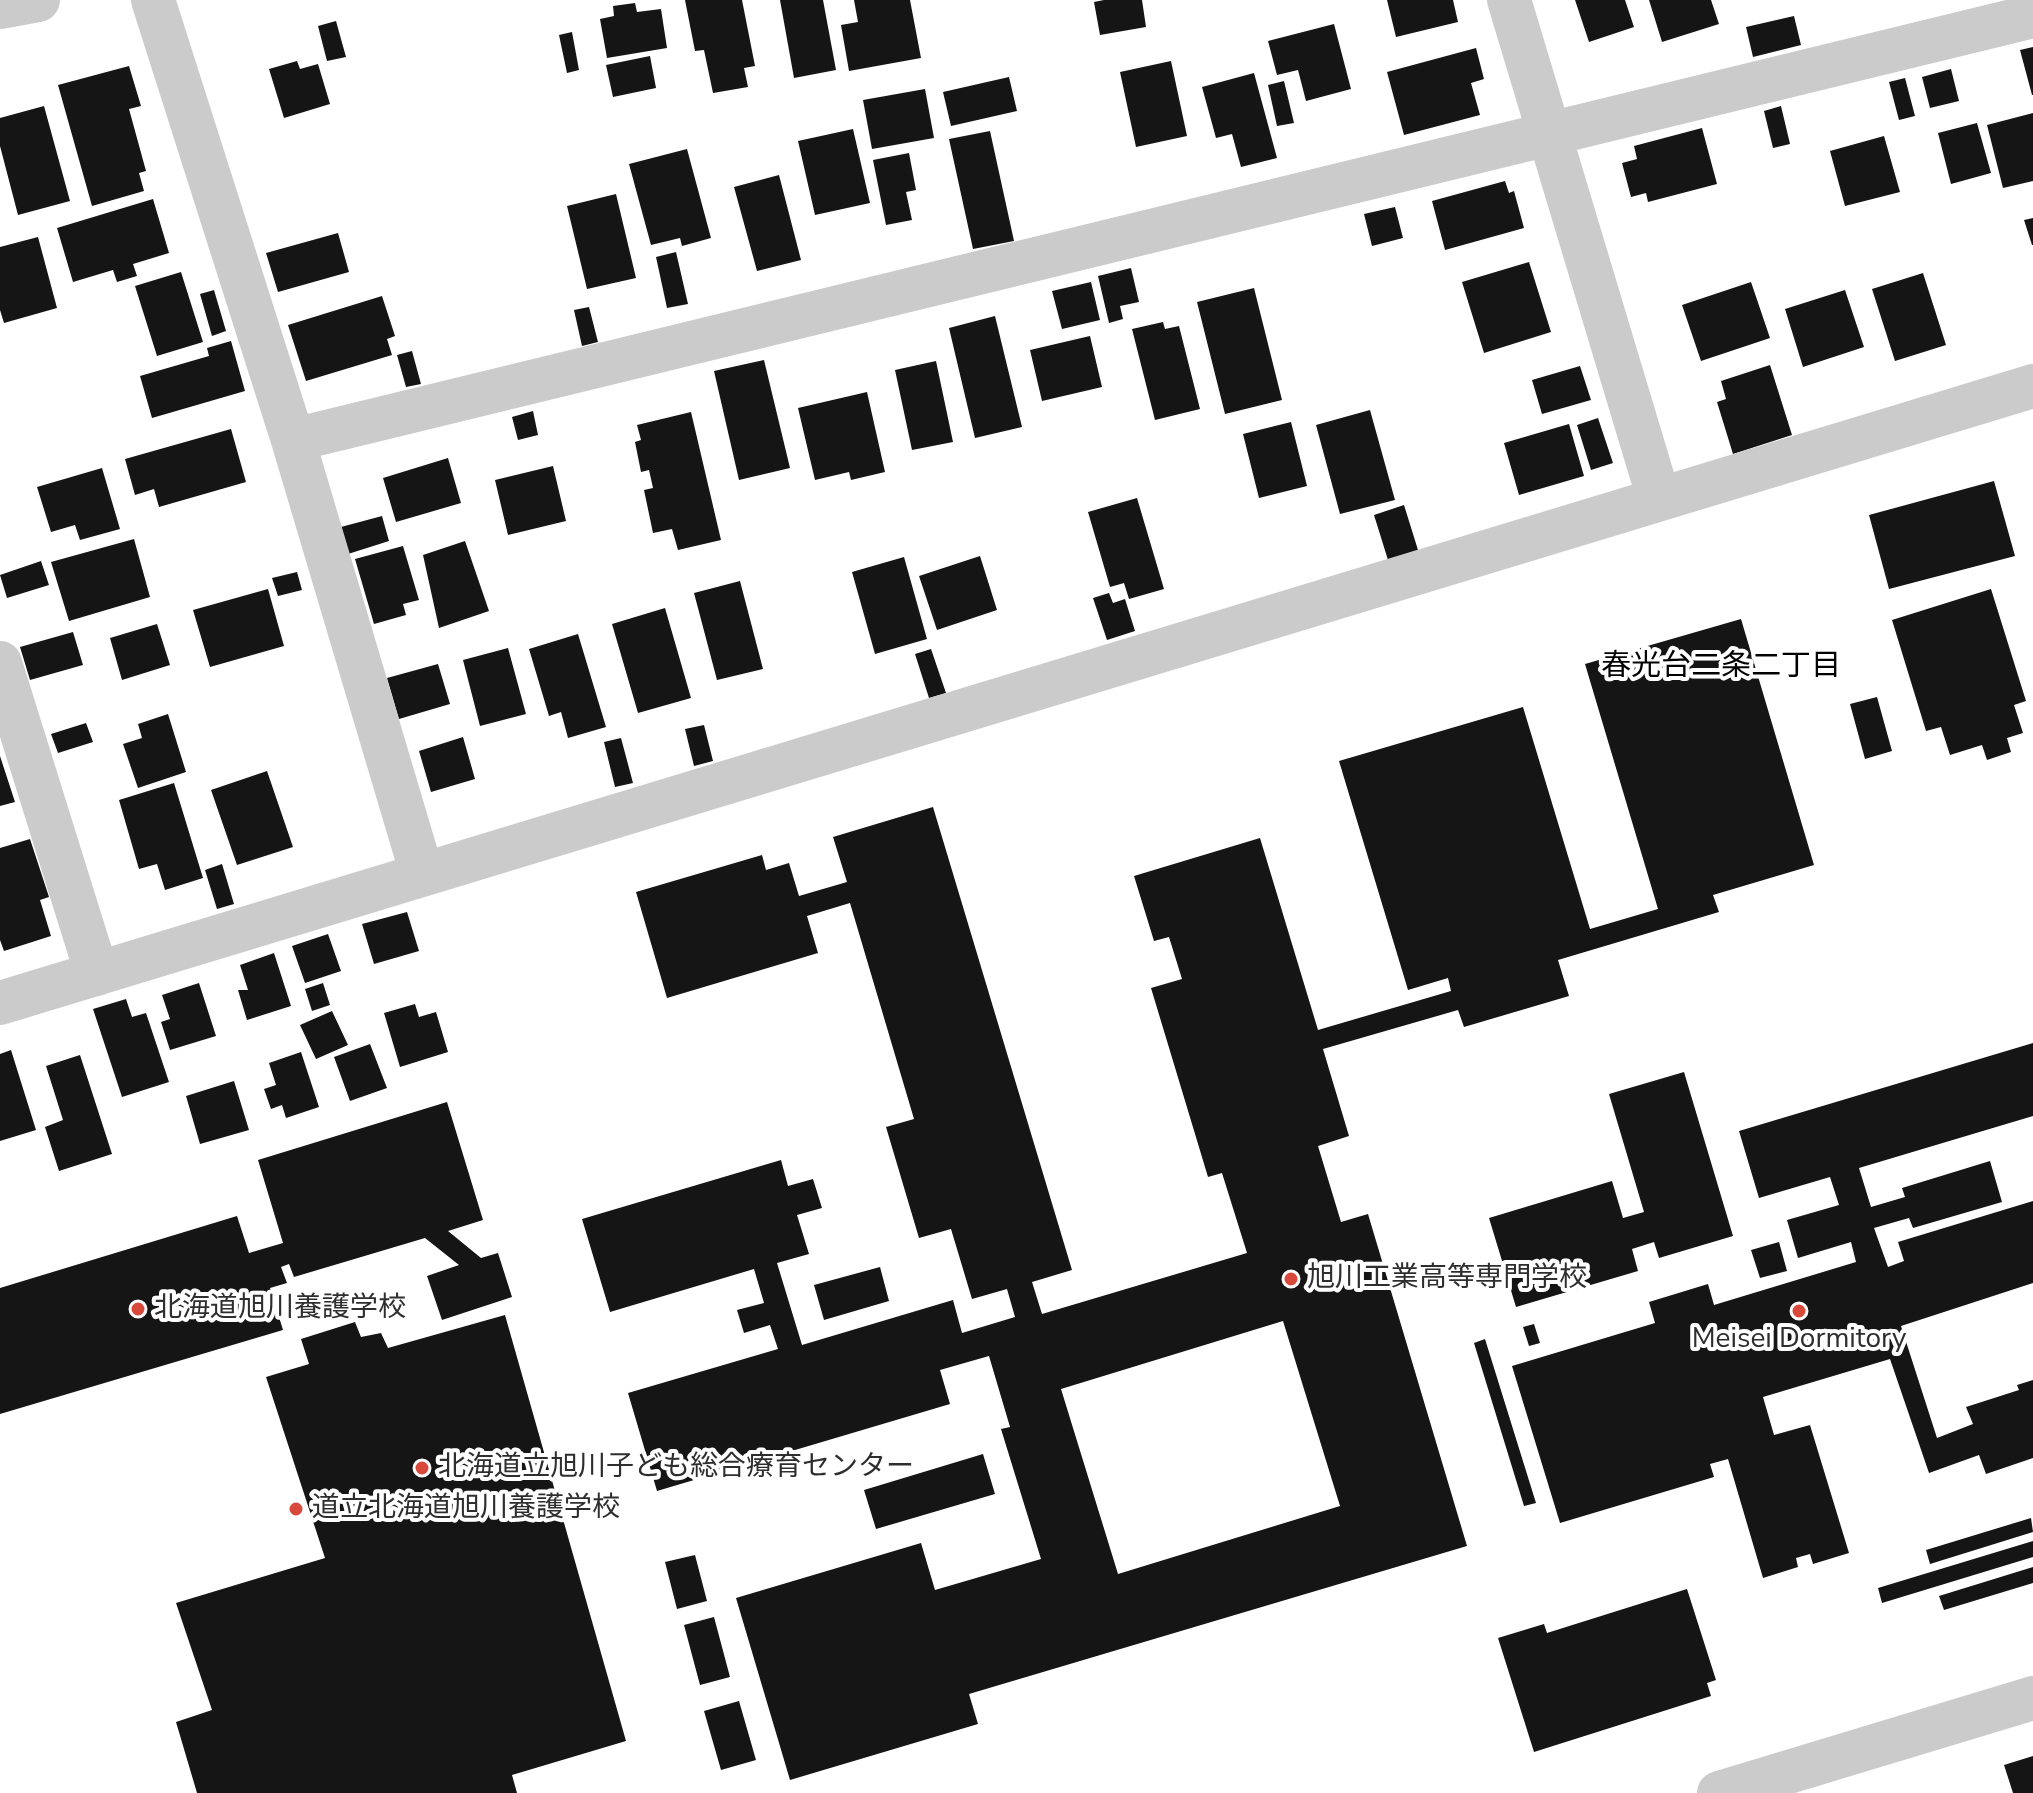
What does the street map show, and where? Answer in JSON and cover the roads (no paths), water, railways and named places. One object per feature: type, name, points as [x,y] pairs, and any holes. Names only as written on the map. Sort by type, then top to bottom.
[{"type":"street","points":[[0,7],[38,0]]},
{"type":"street","points":[[153,0],[293,440],[422,874]]},
{"type":"street","points":[[1509,0],[1659,499]]},
{"type":"street","points":[[293,440],[2033,16]]},
{"type":"street","points":[[0,1003],[2033,386]]},
{"type":"street","points":[[0,663],[97,974]]},
{"type":"street","points":[[1719,1793],[2033,1698]]},
{"type":"place","name":"旭川工業高等専門学校","points":[[1291,1279]]},
{"type":"place","name":"北海道旭川養護学校","points":[[138,1309]]},
{"type":"place","name":"Meisei Dormitory","points":[[1799,1311]]},
{"type":"place","name":"北海道立旭川子ども総合療育センター","points":[[422,1468]]},
{"type":"place","name":"道立北海道旭川養護学校","points":[[296,1509]]},
{"type":"district","name":"春光台二条二丁目","points":[[1721,668]]}]
